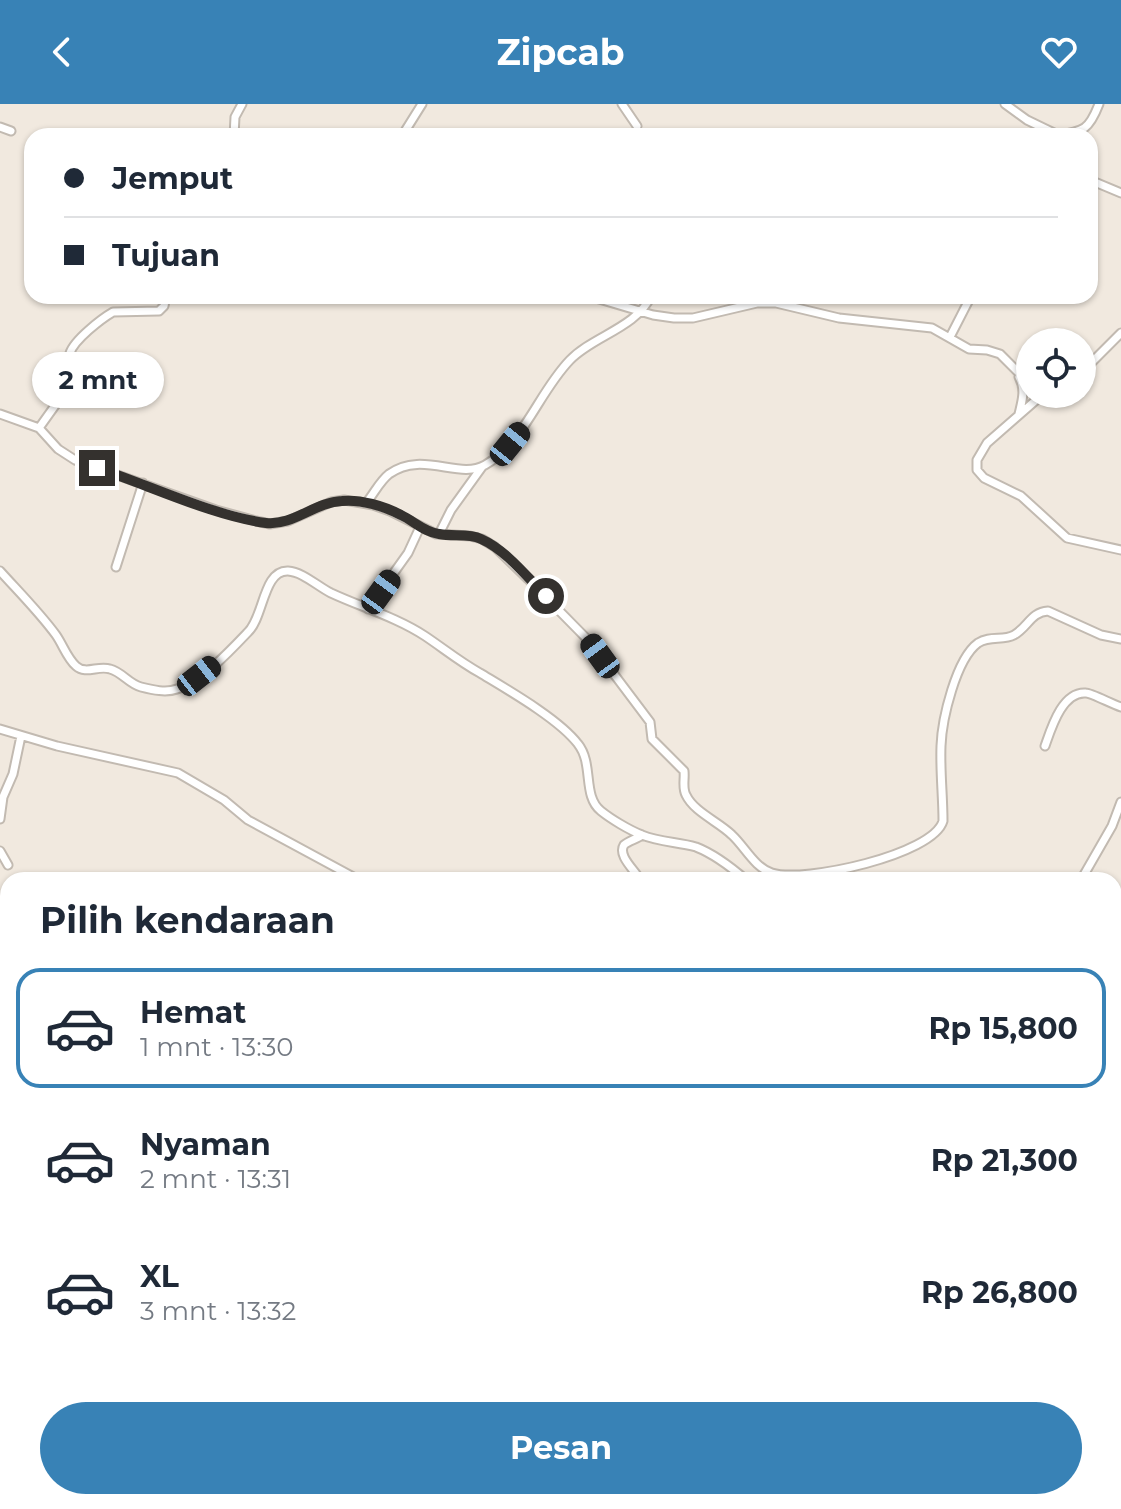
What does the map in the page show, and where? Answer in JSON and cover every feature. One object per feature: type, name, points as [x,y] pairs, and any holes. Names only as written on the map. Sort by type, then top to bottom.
[{"type":"street","points":[[234,128],[235,117],[242,104]]},
{"type":"street","points":[[407,128],[422,104]]},
{"type":"street","points":[[622,104],[637,126]]},
{"type":"street","points":[[1005,104],[1042,128]]},
{"type":"street","points":[[1086,128],[1092,122],[1099,104]]},
{"type":"street","points":[[0,127],[11,131]]},
{"type":"street","points":[[1098,183],[1121,193]]},
{"type":"street","points":[[39,428],[69,386],[69,357],[75,343],[113,312],[159,311],[164,304]]},
{"type":"street","points":[[617,304],[674,318],[693,318],[730,308],[767,304]]},
{"type":"street","points":[[439,534],[451,510],[482,467],[510,444],[568,362],[583,348],[641,311],[646,304]]},
{"type":"street","points":[[780,304],[839,318],[932,328],[969,349],[1000,354],[1014,368],[1024,387],[1019,414]]},
{"type":"street","points":[[950,337],[967,304]]},
{"type":"street","points":[[1096,358],[1121,333]]},
{"type":"street","points":[[1026,408],[987,443],[977,460],[977,470],[984,478],[1021,496],[1067,538],[1121,550]]},
{"type":"street","points":[[0,414],[39,428],[65,455],[216,510],[270,524],[288,521],[331,502],[344,500],[366,503],[401,515],[439,534],[470,536],[495,547],[589,641],[650,722],[652,739],[684,771],[683,789],[688,799],[731,834],[761,868],[770,872]]},
{"type":"street","points":[[366,503],[381,481],[399,469],[418,464],[467,470],[482,467]]},
{"type":"street","points":[[116,567],[143,483]]},
{"type":"street","points":[[368,609],[408,553],[420,527]]},
{"type":"street","points":[[0,571],[55,634],[78,668],[86,671],[111,669],[139,687],[160,691],[174,691],[185,686],[224,657],[253,628],[267,585],[275,574],[292,572],[423,635],[527,702],[571,735],[585,755],[593,802],[599,810],[642,835],[697,848],[720,859],[736,872]]},
{"type":"street","points":[[840,872],[911,848],[941,829],[941,742],[960,666],[966,654],[977,644],[987,638],[1014,635],[1035,614],[1048,611],[1101,635],[1121,639]]},
{"type":"street","points":[[1045,746],[1062,708],[1074,696],[1090,694],[1121,707]]},
{"type":"street","points":[[0,729],[178,773],[224,800],[260,827],[344,872]]},
{"type":"street","points":[[0,819],[4,793],[13,774],[21,736]]},
{"type":"street","points":[[1086,872],[1112,826],[1121,802]]},
{"type":"street","points":[[635,872],[623,855],[623,849],[627,843],[642,835]]},
{"type":"street","points":[[0,851],[8,865]]},
{"type":"route","points":[[97,468],[216,510],[270,524],[288,521],[331,502],[344,500],[373,505],[401,515],[436,534],[482,539],[495,547],[546,596]]}]
